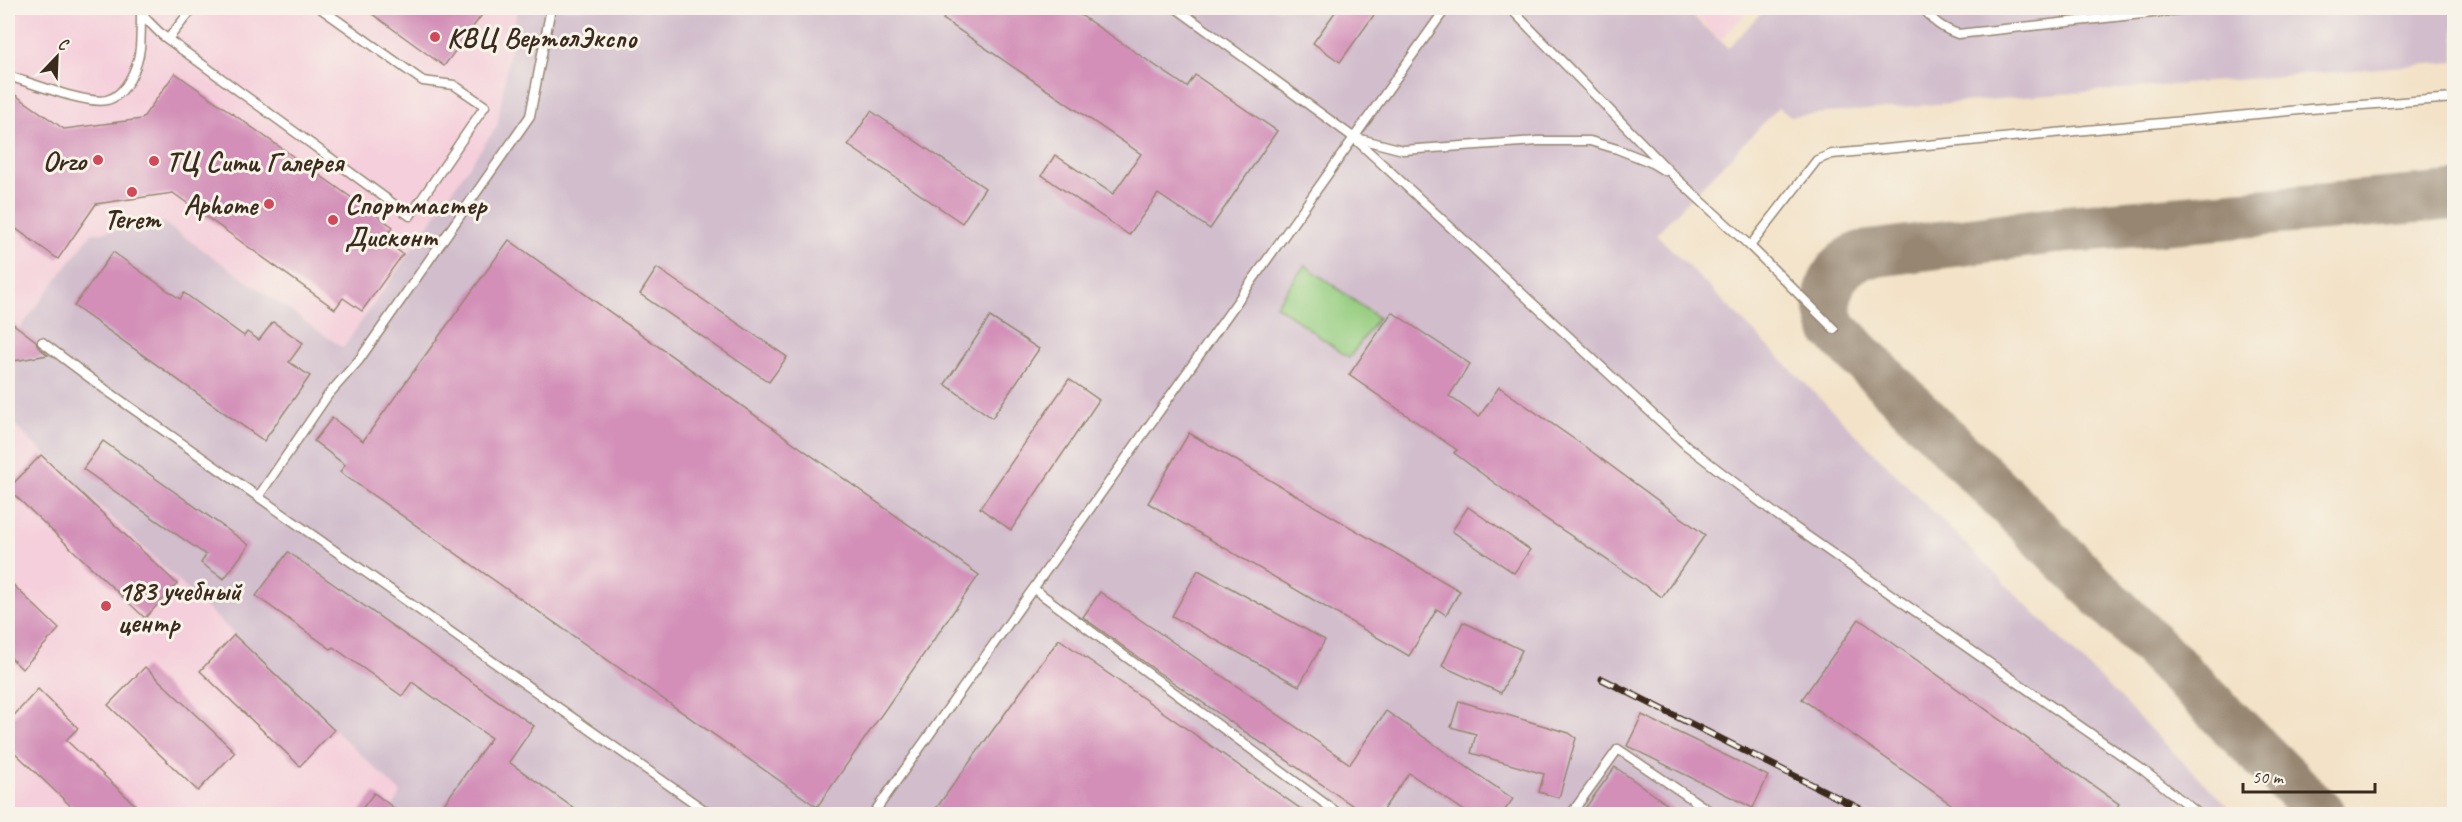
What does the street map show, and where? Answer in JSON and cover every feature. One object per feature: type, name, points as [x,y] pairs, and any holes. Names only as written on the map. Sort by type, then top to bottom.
[{"type":"lane","points":[[168,39],[192,8]]},
{"type":"lane","points":[[141,9],[147,20],[168,39],[410,216],[485,106],[454,85],[423,81],[320,8]]},
{"type":"lane","points":[[258,497],[327,396],[359,360],[530,116],[551,8]]},
{"type":"lane","points":[[1176,8],[1353,137],[1687,446],[1777,515],[2143,770],[2199,814]]},
{"type":"lane","points":[[873,814],[1446,8]]},
{"type":"lane","points":[[1510,8],[1675,177],[1750,246],[1834,329]]},
{"type":"lane","points":[[1924,8],[1932,20],[1943,29],[1958,34],[2198,8]]},
{"type":"lane","points":[[8,76],[80,98],[106,100],[118,94],[128,84],[140,50],[141,9]]},
{"type":"lane","points":[[1750,246],[1817,160],[1832,154],[2310,109],[2454,98]]},
{"type":"lane","points":[[1353,137],[1403,150],[1538,141],[1590,141],[1650,162],[1675,177]]},
{"type":"lane","points":[[42,342],[106,390],[710,814]]},
{"type":"lane","points":[[1034,589],[1339,814]]},
{"type":"lane","points":[[1572,814],[1618,749],[1714,814]]},
{"type":"shaded area","points":[[8,8],[517,8],[497,126],[343,348],[163,222],[91,234],[19,329],[8,320]]},
{"type":"shaded area","points":[[517,8],[1684,8],[1728,48],[1766,8],[2454,8],[2454,62],[1791,116],[1778,108],[1656,234],[2235,814],[388,814],[401,793],[8,419],[8,344],[91,234],[163,222],[343,348],[497,126]]},
{"type":"shaded area","points":[[1688,8],[1751,8],[1721,40]]},
{"type":"shaded area","name":"183 учебный центр","points":[[8,419],[401,793],[388,814],[8,814]]},
{"type":"green space","points":[[1305,265],[1378,318],[1349,358],[1276,305]]},
{"type":"building","name":"КВЦ ВертолЭкспо","points":[[364,8],[487,8],[444,66]]},
{"type":"building","points":[[951,8],[1070,8],[1187,87],[1195,75],[1277,131],[1210,229],[1158,194],[1129,235],[1042,175],[1055,155],[1113,194],[1141,154],[943,19]]},
{"type":"building","points":[[1338,8],[1379,8],[1340,62],[1313,43]]},
{"type":"building","name":"ТЦ Сити Галерея","points":[[175,73],[393,227],[384,241],[403,254],[362,311],[343,298],[335,309],[173,193],[96,204],[58,259],[8,223],[8,90],[64,129],[142,119]]},
{"type":"building","points":[[871,111],[985,188],[962,223],[848,145]]},
{"type":"building","points":[[509,240],[979,575],[817,807],[340,472],[345,465],[314,441],[332,418],[363,441]]},
{"type":"building","points":[[113,252],[180,299],[184,293],[244,336],[247,332],[259,340],[273,322],[303,343],[289,362],[310,376],[264,441],[74,306]]},
{"type":"building","points":[[657,268],[787,357],[769,382],[640,294]]},
{"type":"building","points":[[1392,312],[1470,364],[1449,396],[1479,417],[1499,387],[1705,535],[1662,597],[1515,498],[1454,453],[1457,450],[1349,375]]},
{"type":"building","points":[[990,317],[1039,349],[992,418],[945,384]]},
{"type":"building","points":[[8,320],[36,341],[38,347],[48,355],[8,362]]},
{"type":"building","points":[[1069,379],[1099,400],[1011,530],[980,508]]},
{"type":"building","points":[[1189,433],[1460,591],[1446,615],[1437,609],[1409,656],[1148,503]]},
{"type":"building","points":[[103,441],[249,545],[224,579],[201,563],[206,555],[83,469]]},
{"type":"building","points":[[41,455],[177,584],[145,618],[8,489]]},
{"type":"building","points":[[1468,507],[1530,550],[1514,573],[1452,531]]},
{"type":"building","points":[[288,552],[534,726],[509,762],[582,814],[437,814],[491,738],[412,682],[402,696],[256,596]]},
{"type":"building","points":[[1198,570],[1325,640],[1299,686],[1172,616]]},
{"type":"building","points":[[8,580],[59,629],[22,669],[8,655]]},
{"type":"building","points":[[1100,592],[1350,764],[1386,711],[1513,799],[1502,814],[1469,814],[1409,773],[1380,814],[1365,814],[1158,672],[1083,617]]},
{"type":"building","points":[[1859,619],[2119,804],[2112,814],[1965,814],[1802,699]]},
{"type":"building","points":[[1463,622],[1522,650],[1501,693],[1442,666]]},
{"type":"building","points":[[234,635],[334,730],[300,766],[200,671]]},
{"type":"building","points":[[1059,639],[1308,814],[932,814]]},
{"type":"building","points":[[145,667],[235,752],[198,791],[108,705]]},
{"type":"building","points":[[38,689],[78,728],[66,740],[145,814],[79,814],[8,746],[8,722]]},
{"type":"building","points":[[1459,701],[1569,733],[1576,738],[1559,798],[1539,792],[1544,774],[1471,753],[1476,734],[1451,727]]},
{"type":"building","points":[[1642,715],[1768,776],[1753,808],[1627,746]]},
{"type":"building","points":[[1615,767],[1681,814],[1581,814]]},
{"type":"building","points":[[374,793],[402,814],[358,814]]},
{"type":"taxiway","points":[[2322,814],[1834,329],[1830,318],[1828,296],[1835,276],[1850,261],[1861,255],[2056,230],[2454,196]]},
{"type":"railway","points":[[1602,679],[1870,814]]},
{"type":"place","name":"КВЦ ВертолЭкспо","points":[[435,37]]},
{"type":"place","name":"Orzo","points":[[98,160]]},
{"type":"place","name":"ТЦ Сити Галерея","points":[[154,161]]},
{"type":"place","name":"Terem","points":[[132,192]]},
{"type":"place","name":"Aphome","points":[[269,204]]},
{"type":"place","name":"Спортмастер Дисконт","points":[[333,220]]},
{"type":"place","name":"183 учебный центр","points":[[106,606]]}]
